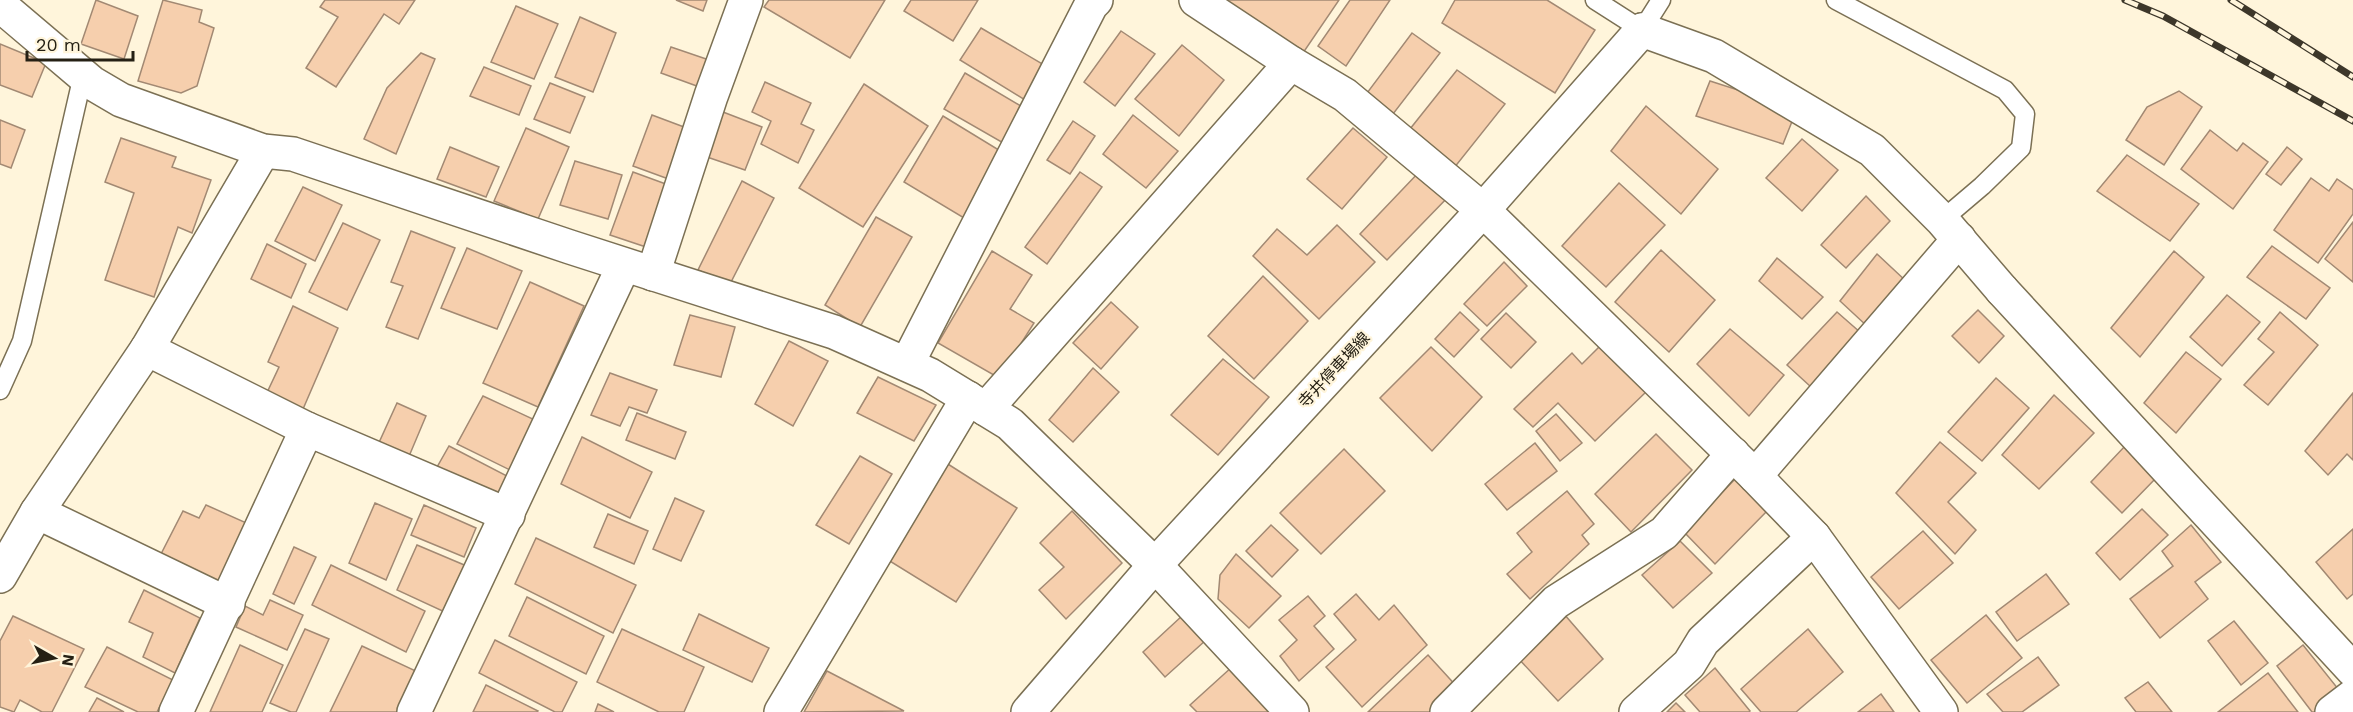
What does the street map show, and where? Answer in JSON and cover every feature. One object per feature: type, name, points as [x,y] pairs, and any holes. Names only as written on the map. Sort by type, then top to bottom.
[{"type":"street","points":[[414,712],[508,515],[639,270],[711,96],[746,0]]},
{"type":"street","points":[[1196,0],[1291,63],[1345,95],[1483,210],[1744,465],[1814,537],[1941,712]]},
{"type":"street","points":[[907,364],[1089,2]]},
{"type":"street","points":[[0,4],[83,75],[121,100],[263,151],[293,154],[639,270],[834,332],[930,375],[1010,424],[1155,565],[1292,712]]},
{"type":"street","points":[[1642,30],[1714,56],[1872,150],[1951,230],[2002,290],[2353,669]]},
{"type":"street","name":"寺井停車場線","points":[[1028,712],[1155,565],[1483,210],[1642,30]]},
{"type":"street","points":[[781,712],[977,404],[1291,63]]},
{"type":"street","points":[[0,576],[37,512],[147,349],[263,151]]},
{"type":"street","points":[[1447,712],[1556,602],[1664,533],[1744,465],[1951,230]]},
{"type":"street","points":[[147,349],[307,429],[508,515]]},
{"type":"street","points":[[176,712],[228,604],[307,429]]},
{"type":"street","points":[[37,512],[228,604]]},
{"type":"street","points":[[1636,712],[1689,664],[1703,641],[1814,537]]},
{"type":"street","points":[[2332,712],[2353,696]]},
{"type":"lane","points":[[1595,0],[1642,30],[1661,0]]},
{"type":"lane","points":[[1836,0],[2005,90],[2025,114],[2021,148],[1982,186],[1951,230]]},
{"type":"lane","points":[[0,390],[22,341],[83,75]]},
{"type":"building","points":[[96,0],[138,16],[124,59],[81,44]]},
{"type":"building","points":[[163,0],[202,10],[199,22],[214,28],[197,86],[181,93],[138,81]]},
{"type":"building","points":[[325,0],[415,0],[399,24],[384,14],[336,87],[306,68],[338,17],[320,7]]},
{"type":"building","points":[[676,0],[707,0],[703,11]]},
{"type":"building","points":[[769,0],[885,0],[850,58],[764,7]]},
{"type":"building","points":[[911,0],[978,0],[953,41],[904,11]]},
{"type":"building","points":[[1220,0],[1339,0],[1303,53]]},
{"type":"building","points":[[1350,0],[1390,0],[1346,66],[1318,46]]},
{"type":"building","points":[[1455,0],[1547,0],[1595,30],[1555,93],[1442,23]]},
{"type":"building","points":[[516,6],[558,24],[534,79],[491,62]]},
{"type":"building","points":[[580,17],[616,33],[593,92],[555,77]]},
{"type":"building","points":[[981,28],[1051,69],[1030,103],[960,60]]},
{"type":"building","points":[[1121,31],[1155,54],[1115,106],[1084,82]]},
{"type":"building","points":[[1412,33],[1440,53],[1393,114],[1367,93]]},
{"type":"building","points":[[0,44],[46,63],[32,97],[0,85]]},
{"type":"building","points":[[1182,45],[1224,80],[1179,136],[1135,99]]},
{"type":"building","points":[[671,47],[715,62],[705,89],[661,73]]},
{"type":"building","points":[[421,53],[435,59],[396,154],[364,139],[387,88]]},
{"type":"building","points":[[484,67],[531,86],[519,115],[470,96]]},
{"type":"building","points":[[1457,70],[1505,104],[1454,168],[1410,129]]},
{"type":"building","points":[[965,73],[1026,109],[1005,144],[944,109]]},
{"type":"building","points":[[1710,81],[1797,109],[1783,144],[1696,116]]},
{"type":"building","points":[[765,82],[811,103],[801,124],[814,130],[798,163],[761,144],[771,121],[752,112]]},
{"type":"building","points":[[550,83],[585,97],[570,133],[534,119]]},
{"type":"building","points":[[864,84],[928,126],[863,227],[799,188]]},
{"type":"building","points":[[2179,91],[2202,107],[2164,165],[2126,140],[2147,107]]},
{"type":"building","points":[[1646,106],[1718,169],[1681,214],[1611,151]]},
{"type":"building","points":[[723,112],[762,127],[745,170],[707,157]]},
{"type":"building","points":[[652,115],[692,130],[674,181],[633,166]]},
{"type":"building","points":[[1133,115],[1178,151],[1146,188],[1103,154]]},
{"type":"building","points":[[943,116],[1007,155],[969,221],[904,182]]},
{"type":"building","points":[[0,120],[25,130],[11,168],[0,164]]},
{"type":"building","points":[[1073,121],[1095,136],[1070,174],[1047,160]]},
{"type":"building","points":[[526,128],[569,147],[538,219],[494,201]]},
{"type":"building","points":[[1353,128],[1387,157],[1342,209],[1307,179]]},
{"type":"building","points":[[2210,130],[2237,151],[2243,143],[2268,162],[2233,209],[2181,169]]},
{"type":"building","points":[[121,138],[176,157],[172,167],[211,180],[192,233],[178,227],[154,297],[105,280],[134,193],[105,182]]},
{"type":"building","points":[[1802,139],[1838,170],[1802,211],[1766,178]]},
{"type":"building","points":[[450,147],[499,167],[486,197],[437,179]]},
{"type":"building","points":[[2287,147],[2302,159],[2281,185],[2266,174]]},
{"type":"building","points":[[2127,155],[2199,204],[2170,241],[2097,191]]},
{"type":"building","points":[[575,161],[622,175],[608,219],[560,205]]},
{"type":"building","points":[[1421,170],[1449,196],[1387,260],[1360,234]]},
{"type":"building","points":[[633,172],[674,187],[652,249],[610,235]]},
{"type":"building","points":[[1080,172],[1102,187],[1047,264],[1025,247]]},
{"type":"building","points":[[2311,178],[2329,191],[2337,179],[2353,190],[2353,214],[2318,263],[2274,230]]},
{"type":"building","points":[[742,181],[774,198],[730,284],[698,270]]},
{"type":"building","points":[[1619,183],[1665,225],[1606,287],[1562,246]]},
{"type":"building","points":[[303,187],[342,205],[315,261],[275,241]]},
{"type":"building","points":[[1866,196],[1890,221],[1846,268],[1821,245]]},
{"type":"building","points":[[876,217],[912,237],[860,327],[825,305]]},
{"type":"building","points":[[2353,222],[2353,282],[2325,259]]},
{"type":"building","points":[[343,223],[380,240],[347,310],[309,292]]},
{"type":"building","points":[[1337,225],[1375,262],[1319,319],[1253,256],[1277,229],[1307,255]]},
{"type":"building","points":[[411,231],[455,248],[418,339],[386,327],[403,286],[391,282]]},
{"type":"building","points":[[267,244],[306,264],[291,298],[251,279]]},
{"type":"building","points":[[2272,246],[2330,288],[2306,319],[2247,277]]},
{"type":"building","points":[[467,248],[522,271],[497,329],[441,308]]},
{"type":"building","points":[[1661,250],[1715,300],[1669,352],[1615,302]]},
{"type":"building","points":[[992,251],[1032,275],[1010,309],[1034,323],[999,378],[938,343]]},
{"type":"building","points":[[2174,251],[2204,277],[2140,357],[2111,328]]},
{"type":"building","points":[[1877,254],[1907,282],[1868,327],[1840,301]]},
{"type":"building","points":[[1777,258],[1823,297],[1802,319],[1759,281]]},
{"type":"building","points":[[1504,262],[1527,286],[1487,326],[1464,304]]},
{"type":"building","points":[[1263,276],[1308,321],[1254,379],[1208,336]]},
{"type":"building","points":[[530,282],[584,306],[538,407],[483,383]]},
{"type":"building","points":[[2227,295],[2260,322],[2222,366],[2190,337]]},
{"type":"building","points":[[1111,302],[1138,327],[1101,369],[1073,343]]},
{"type":"building","points":[[293,306],[338,328],[300,416],[264,399],[279,367],[268,362]]},
{"type":"building","points":[[1978,310],[2004,336],[1979,363],[1952,336]]},
{"type":"building","points":[[1460,312],[1479,330],[1454,357],[1435,339]]},
{"type":"building","points":[[1837,312],[1861,333],[1811,387],[1787,365]]},
{"type":"building","points":[[2280,312],[2318,345],[2268,405],[2244,385],[2274,352],[2258,339]]},
{"type":"building","points":[[1506,313],[1536,342],[1511,368],[1481,339]]},
{"type":"building","points":[[690,315],[735,327],[721,377],[674,365]]},
{"type":"building","points":[[1730,329],[1784,375],[1749,416],[1697,364]]},
{"type":"building","points":[[789,341],[828,361],[793,426],[755,404]]},
{"type":"building","points":[[1602,344],[1647,391],[1595,441],[1558,403],[1533,427],[1514,409],[1572,353],[1582,364]]},
{"type":"building","points":[[1431,347],[1482,397],[1432,451],[1380,398]]},
{"type":"building","points":[[2186,352],[2221,379],[2176,433],[2144,403]]},
{"type":"building","points":[[1223,359],[1269,397],[1218,455],[1171,415]]},
{"type":"building","points":[[1093,368],[1119,392],[1073,442],[1049,420]]},
{"type":"building","points":[[610,373],[657,390],[647,413],[629,407],[620,426],[591,415]]},
{"type":"building","points":[[878,377],[936,405],[914,441],[857,413]]},
{"type":"building","points":[[1996,378],[2029,408],[1982,461],[1948,432]]},
{"type":"building","points":[[2353,393],[2353,460],[2347,454],[2328,475],[2305,451]]},
{"type":"building","points":[[2054,395],[2094,433],[2039,489],[2002,455]]},
{"type":"building","points":[[483,396],[535,420],[510,470],[457,444]]},
{"type":"building","points":[[397,403],[426,416],[407,461],[377,447]]},
{"type":"building","points":[[637,413],[686,432],[675,459],[626,440]]},
{"type":"building","points":[[1556,414],[1582,443],[1560,461],[1536,431]]},
{"type":"building","points":[[1656,434],[1692,470],[1631,532],[1595,494]]},
{"type":"building","points":[[582,437],[652,472],[630,518],[561,484]]},
{"type":"building","points":[[1940,442],[1976,473],[1948,502],[1976,530],[1955,554],[1896,493]]},
{"type":"building","points":[[1535,443],[1557,471],[1507,510],[1485,484]]},
{"type":"building","points":[[449,446],[507,476],[494,503],[432,476]]},
{"type":"building","points":[[2125,446],[2156,478],[2122,513],[2091,482]]},
{"type":"building","points":[[1344,449],[1385,491],[1321,554],[1280,513]]},
{"type":"building","points":[[860,456],[892,474],[849,544],[816,525]]},
{"type":"building","points":[[940,459],[1017,508],[956,602],[880,555]]},
{"type":"building","points":[[1737,477],[1768,510],[1715,564],[1684,532]]},
{"type":"building","points":[[1567,491],[1594,524],[1582,535],[1589,544],[1530,599],[1507,574],[1532,552],[1517,533]]},
{"type":"building","points":[[675,498],[704,511],[681,561],[653,549]]},
{"type":"building","points":[[375,503],[412,519],[386,580],[349,563]]},
{"type":"building","points":[[206,505],[251,525],[221,587],[160,556],[183,511],[199,518]]},
{"type":"building","points":[[424,505],[476,528],[464,557],[411,535]]},
{"type":"building","points":[[2142,509],[2168,535],[2120,580],[2096,553]]},
{"type":"building","points":[[1072,511],[1122,563],[1066,619],[1039,590],[1064,567],[1040,543]]},
{"type":"building","points":[[608,514],[648,531],[634,564],[594,547]]},
{"type":"building","points":[[1271,525],[1298,550],[1272,577],[1246,551]]},
{"type":"building","points":[[2191,525],[2221,562],[2195,582],[2208,599],[2160,638],[2130,599],[2173,566],[2162,551]]},
{"type":"building","points":[[2353,529],[2353,594],[2347,599],[2316,562]]},
{"type":"building","points":[[1923,531],[1953,563],[1899,609],[1871,577]]},
{"type":"building","points":[[536,538],[636,585],[613,633],[515,584]]},
{"type":"building","points":[[1680,541],[1712,573],[1673,608],[1642,575]]},
{"type":"building","points":[[417,545],[469,567],[449,614],[397,590]]},
{"type":"building","points":[[294,547],[316,557],[294,604],[273,594]]},
{"type":"building","points":[[1236,554],[1281,596],[1249,628],[1218,599],[1220,575]]},
{"type":"building","points":[[331,565],[425,611],[406,652],[312,605]]},
{"type":"building","points":[[2046,574],[2069,604],[2017,641],[1996,612]]},
{"type":"building","points":[[144,590],[200,618],[175,673],[143,657],[153,633],[129,622]]},
{"type":"building","points":[[1356,594],[1379,620],[1394,605],[1427,645],[1362,707],[1326,667],[1356,640],[1334,614]]},
{"type":"building","points":[[1308,596],[1325,616],[1314,626],[1334,649],[1299,681],[1280,656],[1297,640],[1279,620]]},
{"type":"building","points":[[527,597],[604,636],[586,674],[509,636]]},
{"type":"building","points":[[270,600],[303,615],[287,650],[236,627],[245,606],[263,615]]},
{"type":"building","points":[[699,614],[769,648],[752,682],[683,650]]},
{"type":"building","points":[[1564,614],[1603,659],[1558,701],[1517,657]]},
{"type":"building","points":[[1183,615],[1206,640],[1165,677],[1143,652]]},
{"type":"building","points":[[1986,615],[2022,658],[1967,703],[1931,660]]},
{"type":"building","points":[[13,616],[84,649],[52,712],[42,712],[20,700],[14,712],[0,707],[0,641]]},
{"type":"building","points":[[2234,621],[2268,663],[2241,685],[2208,641]]},
{"type":"building","points":[[305,629],[329,639],[296,712],[291,712],[270,703]]},
{"type":"building","points":[[622,629],[704,667],[684,712],[659,712],[597,682]]},
{"type":"building","points":[[1808,629],[1843,672],[1796,712],[1761,712],[1741,689]]},
{"type":"building","points":[[495,640],[577,682],[562,712],[555,712],[479,673]]},
{"type":"building","points":[[240,645],[283,665],[262,712],[210,712]]},
{"type":"building","points":[[2303,645],[2343,695],[2321,712],[2312,712],[2277,666]]},
{"type":"building","points":[[362,646],[418,672],[399,712],[330,712]]},
{"type":"building","points":[[107,647],[173,680],[157,712],[138,712],[85,687]]},
{"type":"building","points":[[1428,655],[1459,689],[1436,712],[1368,712]]},
{"type":"building","points":[[2038,657],[2059,685],[2022,712],[2003,712],[1987,694]]},
{"type":"building","points":[[1233,666],[1274,712],[1197,712],[1190,705]]},
{"type":"building","points":[[1715,668],[1749,712],[1700,712],[1685,695]]},
{"type":"building","points":[[827,671],[904,711],[804,712]]},
{"type":"building","points":[[2268,673],[2298,712],[2218,712]]},
{"type":"building","points":[[2148,682],[2172,712],[2136,712],[2125,698]]},
{"type":"building","points":[[486,685],[538,711],[473,712]]},
{"type":"building","points":[[1881,694],[1894,712],[1858,712]]},
{"type":"building","points":[[97,698],[124,712],[89,712]]},
{"type":"building","points":[[1676,703],[1685,712],[1667,712]]},
{"type":"building","points":[[598,704],[614,712],[595,712]]},
{"type":"railway","points":[[2125,0],[2163,16],[2353,121]]},
{"type":"railway","points":[[2231,0],[2353,77]]}]
